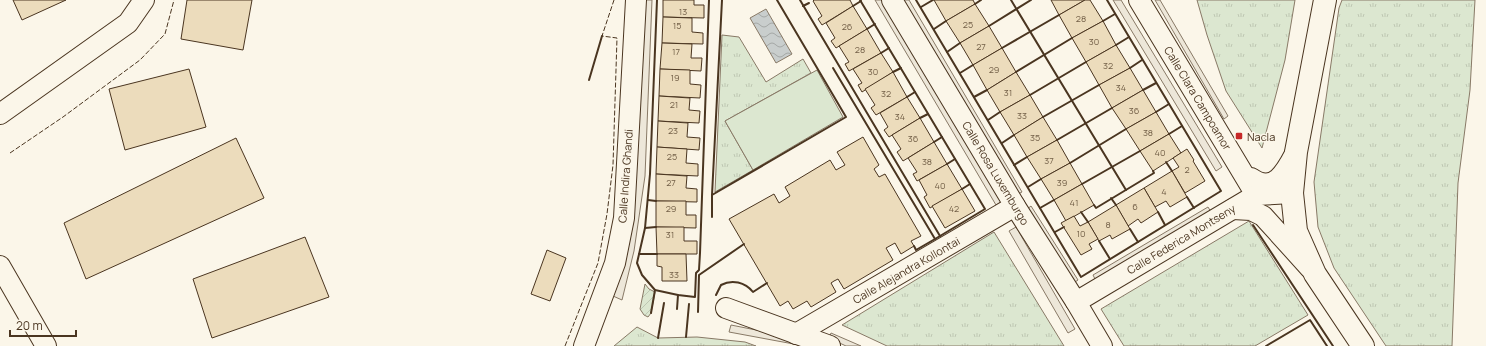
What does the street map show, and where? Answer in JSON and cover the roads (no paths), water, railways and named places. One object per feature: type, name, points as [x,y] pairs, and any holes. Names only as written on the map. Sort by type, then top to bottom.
[{"type":"street","points":[[0,114],[128,23],[144,0]]},
{"type":"street","name":"Calle Indira Ghandi","points":[[584,346],[615,263],[624,218],[636,0]]},
{"type":"street","name":"Calle Rosa Luxemburgo","points":[[892,0],[1015,206],[1102,346]]},
{"type":"street","name":"Calle Clara Campoamor","points":[[1139,0],[1256,195]]},
{"type":"street","points":[[1315,274],[1296,230],[1292,193],[1296,152],[1326,0]]},
{"type":"street","points":[[1240,169],[1253,180],[1265,184],[1276,181],[1286,170],[1296,152]]},
{"type":"street","name":"Calle Federica Montseny","points":[[1076,302],[1256,195],[1292,193]]},
{"type":"street","name":"Calle Alejandra Kollontai","points":[[796,334],[1015,206]]},
{"type":"street","points":[[1232,209],[1251,210],[1264,216],[1315,274],[1362,346]]},
{"type":"street","points":[[0,266],[46,346]]},
{"type":"street","points":[[726,308],[830,346]]},
{"type":"water","points":[[766,9],[792,54],[776,63],[750,18]]},
{"type":"place","name":"Nacla","points":[[1239,136]]}]
